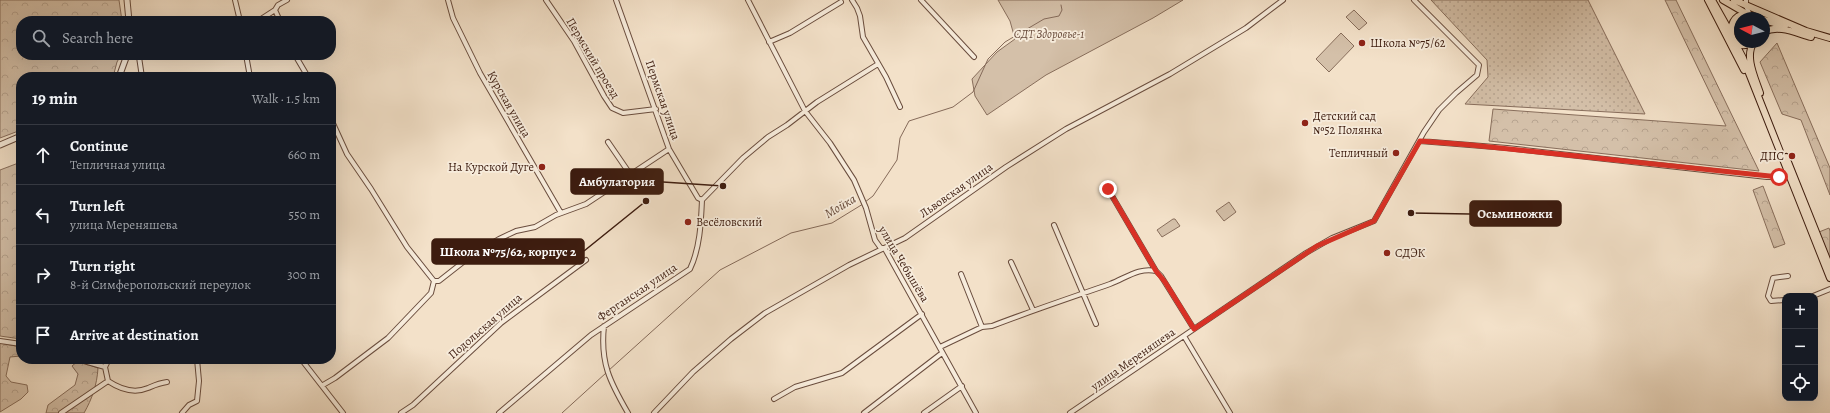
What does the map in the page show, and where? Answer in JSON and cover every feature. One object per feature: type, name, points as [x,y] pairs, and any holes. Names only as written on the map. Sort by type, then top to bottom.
[{"type":"main road","points":[[1708,0],[1752,82]]},
{"type":"main road","points":[[1712,0],[1743,58],[1830,267]]},
{"type":"main road","points":[[1723,0],[1745,12]]},
{"type":"main road","points":[[1742,2],[1757,12]]},
{"type":"main road","points":[[1732,36],[1730,26],[1734,18]]},
{"type":"main road","points":[[1770,19],[1830,38]]},
{"type":"main road","points":[[1770,29],[1780,29],[1830,42]]},
{"type":"main road","points":[[1751,48],[1750,56],[1754,76],[1830,278]]},
{"type":"street","points":[[127,0],[129,16]]},
{"type":"street","points":[[235,0],[239,16]]},
{"type":"street","points":[[266,16],[287,0]]},
{"type":"street","name":"Курская улица","points":[[448,0],[453,18],[480,73],[561,213]]},
{"type":"street","name":"Пермский проезд","points":[[546,0],[574,41],[612,108],[623,113],[656,109]]},
{"type":"street","name":"Пермская улица","points":[[616,0],[669,148],[698,198],[702,200]]},
{"type":"street","name":"улица Чебышёва","points":[[748,0],[805,111],[830,143],[854,180],[866,208],[875,240],[880,247],[885,248],[976,413]]},
{"type":"street","points":[[852,0],[860,16],[863,37],[900,107]]},
{"type":"street","points":[[921,0],[974,57]]},
{"type":"street","name":"Львовская улица","points":[[654,413],[693,372],[730,339],[765,313],[849,265],[885,248],[924,226],[1006,167],[1066,129],[1189,62],[1246,28],[1283,0]]},
{"type":"street","name":"улица Мереняшева","points":[[1070,413],[1317,246],[1374,221],[1439,110],[1477,75],[1479,65],[1414,0]]},
{"type":"street","points":[[769,42],[790,33],[842,1]]},
{"type":"street","points":[[1742,2],[1749,12]]},
{"type":"street","points":[[275,10],[278,16]]},
{"type":"street","points":[[121,72],[126,60]]},
{"type":"street","points":[[139,60],[141,72]]},
{"type":"street","points":[[247,60],[249,72]]},
{"type":"street","points":[[298,60],[305,72]]},
{"type":"street","points":[[702,200],[742,158],[817,102],[878,64]]},
{"type":"street","points":[[336,130],[347,154],[407,247],[434,281]]},
{"type":"street","points":[[0,145],[16,138]]},
{"type":"street","points":[[1420,141],[1479,145],[1767,177],[1779,177],[1791,173]]},
{"type":"street","points":[[608,142],[630,174]]},
{"type":"street","points":[[434,281],[439,281],[476,252],[499,239],[516,231],[541,225],[561,213],[586,204],[669,148]]},
{"type":"street","points":[[1108,189],[1156,271],[1165,282],[1194,329]]},
{"type":"street","name":"Ферганская улица","points":[[499,413],[591,335],[690,268],[697,251],[702,200]]},
{"type":"street","points":[[1054,225],[1096,324]]},
{"type":"street","name":"Подольская улица","points":[[401,413],[413,405],[501,323],[586,260]]},
{"type":"street","points":[[1011,262],[1033,310]]},
{"type":"street","points":[[940,347],[982,327],[992,326],[1142,270],[1146,269],[1156,271]]},
{"type":"street","points":[[961,274],[982,327]]},
{"type":"street","points":[[1782,300],[1771,301],[1768,296],[1773,278],[1788,276]]},
{"type":"street","points":[[322,385],[335,378],[388,338],[431,293],[434,281]]},
{"type":"street","points":[[1818,294],[1830,289]]},
{"type":"street","points":[[774,399],[795,387],[842,373],[922,314]]},
{"type":"street","points":[[604,326],[603,348],[606,371],[628,413]]},
{"type":"street","points":[[1184,336],[1230,413]]},
{"type":"street","points":[[0,341],[16,343]]},
{"type":"street","points":[[864,413],[942,353]]},
{"type":"street","points":[[94,364],[105,367]]},
{"type":"street","points":[[106,364],[105,367],[108,381],[120,389],[147,389],[159,383],[167,382]]},
{"type":"street","points":[[182,413],[190,405],[198,401],[199,381],[197,364]]},
{"type":"street","points":[[305,364],[322,385],[329,397],[343,413]]},
{"type":"street","points":[[61,413],[108,381]]},
{"type":"street","points":[[924,413],[962,386]]},
{"type":"green space","points":[[0,0],[119,0],[121,16],[16,16],[16,60],[118,60],[114,72],[16,72],[16,132],[0,138]]},
{"type":"green space","name":"СДТ Здоровье-1","points":[[998,0],[1183,0],[1153,18],[1046,75],[987,115],[975,96],[972,79],[997,52],[1015,39],[1010,21]]},
{"type":"green space","points":[[1431,0],[1588,0],[1645,114],[1465,104],[1488,77],[1487,60]]},
{"type":"green space","points":[[1665,0],[1676,0],[1759,171],[1489,141],[1493,109],[1726,126]]},
{"type":"green space","points":[[1354,10],[1367,23],[1359,30],[1346,17]]},
{"type":"green space","points":[[1341,33],[1354,46],[1329,72],[1316,59]]},
{"type":"green space","points":[[1777,43],[1830,168],[1830,195],[1801,120],[1782,114],[1760,62]]},
{"type":"green space","points":[[16,164],[16,338],[0,336],[0,170]]},
{"type":"green space","points":[[1763,186],[1785,244],[1774,248],[1753,190]]},
{"type":"green space","points":[[1229,202],[1236,212],[1224,221],[1216,211]]},
{"type":"green space","points":[[1175,219],[1180,226],[1162,237],[1157,230]]},
{"type":"green space","points":[[1829,228],[1830,231],[1830,260],[1819,232]]},
{"type":"green space","points":[[0,343],[16,346],[16,356],[10,357],[6,376],[11,382],[27,385],[28,392],[21,399],[0,412]]},
{"type":"green space","points":[[74,364],[87,364],[98,368],[94,392],[84,413],[46,413],[48,405],[75,385],[78,374],[72,366]]},
{"type":"waterway","name":"Мойка","points":[[865,202],[873,196],[897,160],[900,138],[909,121],[953,107],[973,92],[988,59],[1005,42],[1044,19],[1059,16],[1062,10],[1061,5]]},
{"type":"waterway","name":"Мойка","points":[[608,371],[720,270],[791,233],[832,223],[863,204]]},
{"type":"waterway","name":"Мойка","points":[[562,413],[606,373]]},
{"type":"place","name":"Школа №75/62","points":[[1362,43]]},
{"type":"place","name":"Детский сад №52 Полянка","points":[[1305,123]]},
{"type":"place","name":"Тепличный","points":[[1396,153]]},
{"type":"place","name":"ДПС","points":[[1792,156]]},
{"type":"place","name":"На Курской Дуге","points":[[542,167]]},
{"type":"place","name":"Амбулатория","points":[[723,186]]},
{"type":"place","name":"Школа №75/62, корпус 2","points":[[646,201]]},
{"type":"place","name":"Осьминожки","points":[[1411,213]]},
{"type":"place","name":"Весёловский","points":[[688,222]]},
{"type":"place","name":"СДЭК","points":[[1387,253]]},
{"type":"route","points":[[1108,189],[1156,271],[1165,282],[1194,329],[1306,252],[1332,238],[1374,221],[1420,141],[1449,142],[1779,177]]}]
